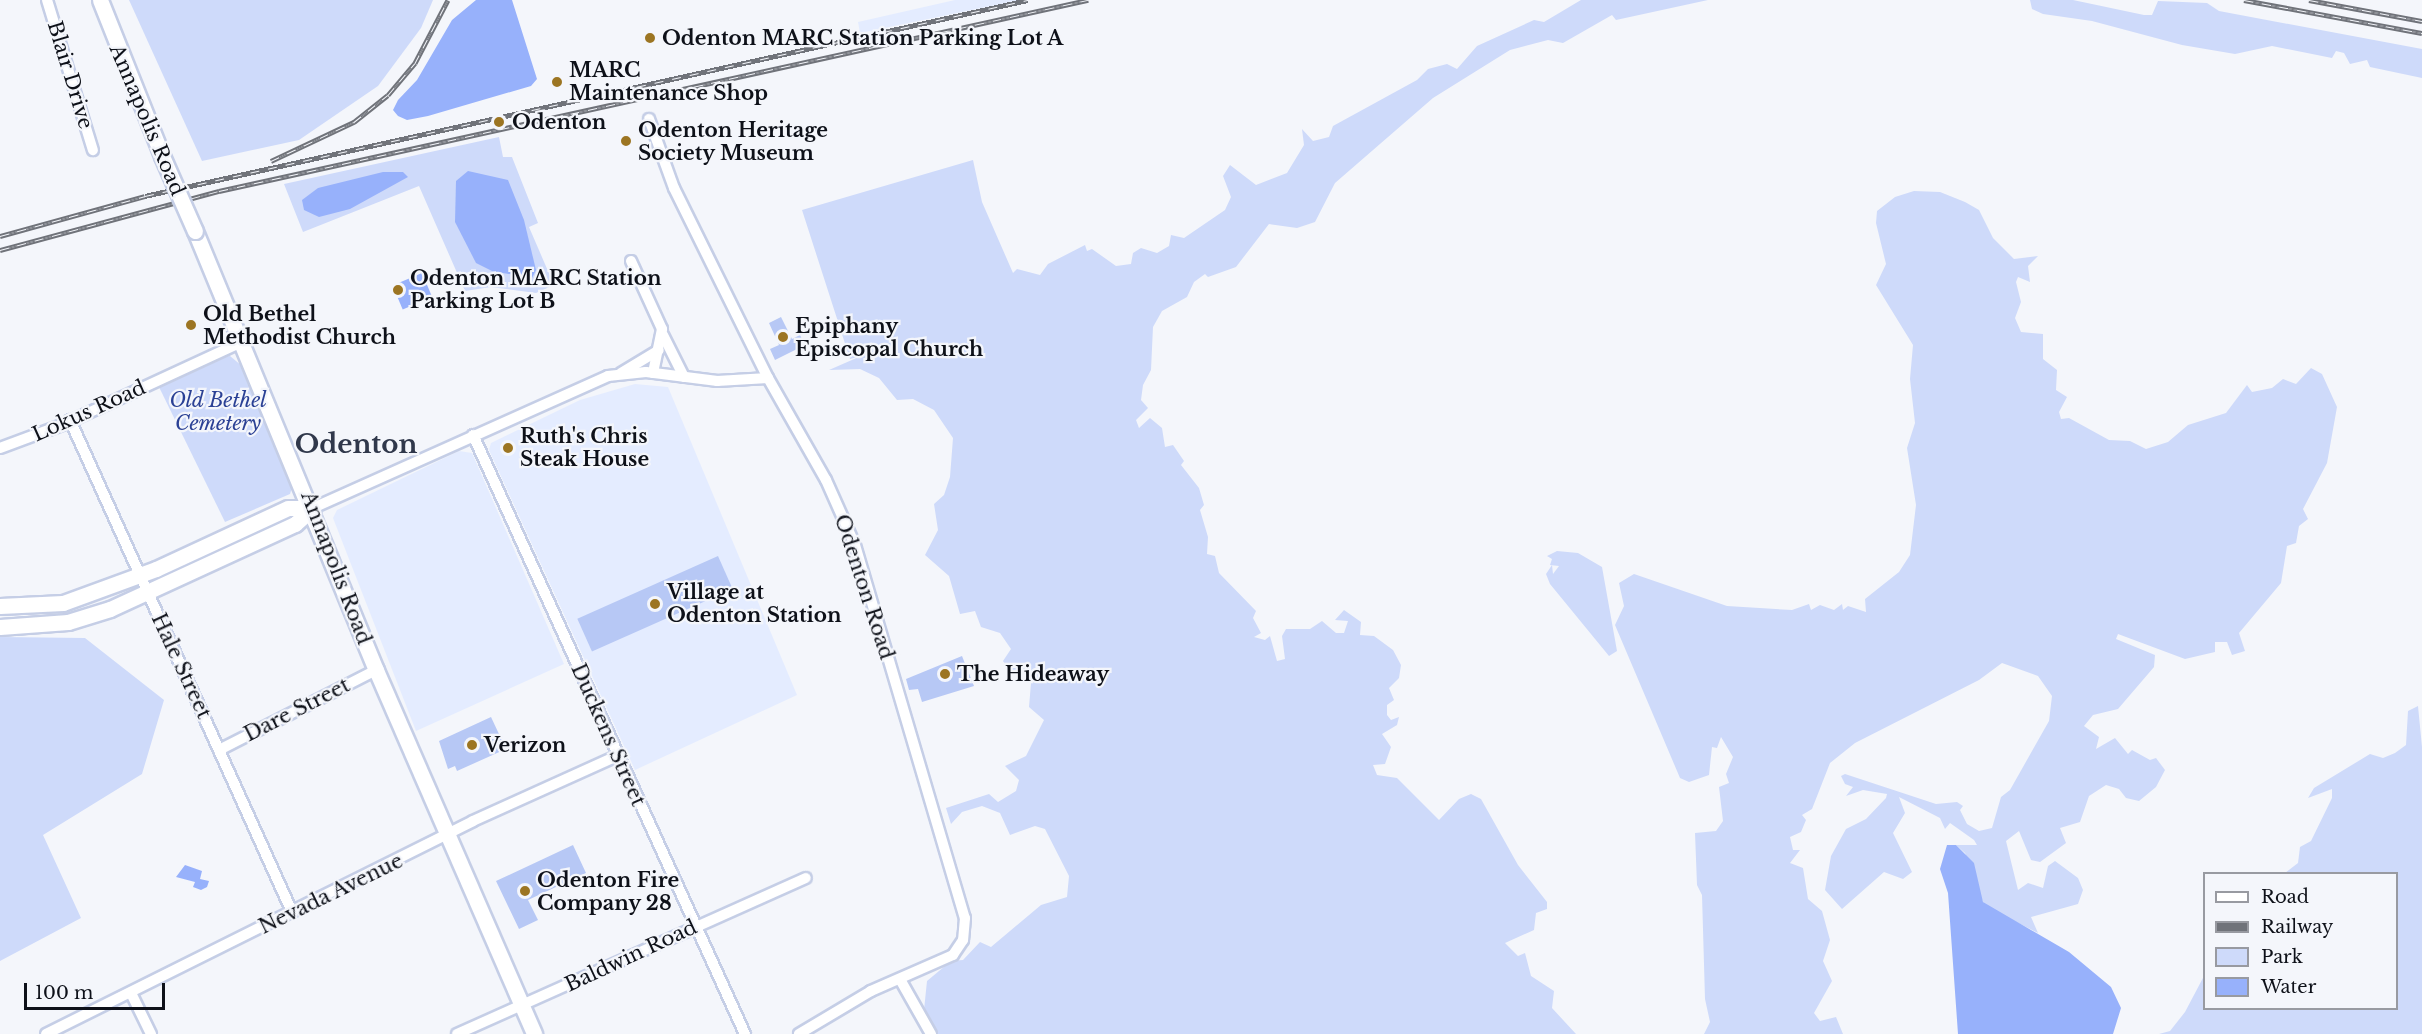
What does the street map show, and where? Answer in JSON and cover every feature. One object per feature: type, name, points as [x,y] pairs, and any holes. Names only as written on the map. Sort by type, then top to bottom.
[{"type":"main road","name":"Annapolis Road","points":[[100,0],[162,156],[313,508],[376,670],[534,1034]]},
{"type":"main road","points":[[0,606],[63,603],[140,576],[288,508],[313,508]]},
{"type":"main road","points":[[0,627],[68,622],[148,594],[295,524],[313,508]]},
{"type":"street","name":"Blair Drive","points":[[47,0],[93,150]]},
{"type":"street","name":"Odenton Road","points":[[649,119],[674,188],[768,378],[826,480],[855,545],[965,918],[963,940],[953,955],[901,981],[853,1000],[799,1034]]},
{"type":"street","points":[[631,261],[684,377]]},
{"type":"street","points":[[653,373],[663,335]]},
{"type":"street","name":"Lokus Road","points":[[0,448],[70,420],[242,342]]},
{"type":"street","points":[[313,508],[473,435],[620,373],[659,350]]},
{"type":"street","points":[[620,373],[653,373],[717,381],[768,378]]},
{"type":"street","name":"Hale Street","points":[[70,420],[292,912]]},
{"type":"street","name":"Duckens Street","points":[[473,435],[745,1034]]},
{"type":"street","name":"Dare Street","points":[[219,750],[376,670]]},
{"type":"street","name":"Nevada Avenue","points":[[45,1034],[448,836],[617,756]]},
{"type":"street","name":"Baldwin Road","points":[[457,1034],[522,1007],[695,926],[806,878]]},
{"type":"street","points":[[901,981],[931,1034]]},
{"type":"street","points":[[131,993],[151,1034]]},
{"type":"shaded area","points":[[955,0],[1021,0],[860,33],[858,22]]},
{"type":"shaded area","points":[[635,384],[668,387],[797,695],[635,770],[489,450],[491,443],[580,400]]},
{"type":"shaded area","points":[[459,451],[472,453],[564,664],[416,731],[333,518],[337,510]]},
{"type":"green space","points":[[129,0],[433,0],[421,28],[378,86],[299,140],[202,161]]},
{"type":"green space","points":[[1581,0],[1708,0],[1616,20],[1612,15],[1563,43],[1548,40],[1510,50],[1433,98],[1335,183],[1315,222],[1297,228],[1269,224],[1236,267],[1208,277],[1205,274],[1194,282],[1187,297],[1162,311],[1153,327],[1151,370],[1143,385],[1141,400],[1148,408],[1136,420],[1139,428],[1150,418],[1162,428],[1165,447],[1173,445],[1184,461],[1181,465],[1199,488],[1204,505],[1200,510],[1208,537],[1207,554],[1215,556],[1219,573],[1256,611],[1253,618],[1261,633],[1254,637],[1265,640],[1270,636],[1277,661],[1285,659],[1282,636],[1286,629],[1310,629],[1322,621],[1336,633],[1344,633],[1348,621],[1335,620],[1344,610],[1361,622],[1360,635],[1374,636],[1393,650],[1401,665],[1399,678],[1389,688],[1394,700],[1387,705],[1387,715],[1391,720],[1399,717],[1397,725],[1382,734],[1391,747],[1385,764],[1373,765],[1377,775],[1397,778],[1439,820],[1459,799],[1471,794],[1481,799],[1518,865],[1547,902],[1547,909],[1536,913],[1534,930],[1505,943],[1518,956],[1525,953],[1531,976],[1554,991],[1552,1008],[1576,1034],[935,1034],[924,1010],[927,981],[951,961],[963,960],[980,942],[991,947],[1041,905],[1067,897],[1069,876],[1045,829],[1035,826],[1010,835],[1000,813],[982,806],[962,812],[951,824],[946,808],[989,794],[998,802],[1016,791],[1019,780],[1005,766],[1026,756],[1044,720],[1029,707],[1031,683],[1023,672],[1008,669],[1003,661],[1011,649],[1000,633],[981,627],[975,611],[960,614],[949,576],[925,555],[938,530],[934,504],[944,495],[950,477],[953,438],[934,410],[913,399],[897,400],[879,378],[860,369],[829,370],[861,356],[850,359],[802,210],[973,160],[982,202],[1013,273],[1017,269],[1040,275],[1048,264],[1085,245],[1087,251],[1092,249],[1116,266],[1131,264],[1133,253],[1141,248],[1157,253],[1169,246],[1171,235],[1184,238],[1225,210],[1231,197],[1223,176],[1230,165],[1256,185],[1287,173],[1304,145],[1302,129],[1313,141],[1329,137],[1333,126],[1417,80],[1428,69],[1447,64],[1457,69],[1477,46],[1534,20],[1544,22]]},
{"type":"green space","points":[[2030,0],[2073,0],[2144,15],[2152,15],[2158,1],[2207,3],[2219,11],[2422,49],[2422,78],[2370,67],[2367,60],[2350,64],[2344,53],[2336,51],[2332,58],[2272,46],[2235,54],[2182,45],[2092,21],[2043,14],[2032,9]]},
{"type":"green space","points":[[499,137],[503,157],[512,157],[538,223],[529,227],[554,285],[536,293],[491,287],[465,291],[419,186],[303,232],[284,184]]},
{"type":"green space","points":[[1914,191],[1940,192],[1965,202],[1979,210],[1993,238],[2014,259],[2038,256],[2028,266],[2030,282],[2018,277],[2016,282],[2021,302],[2015,318],[2021,332],[2043,334],[2043,359],[2057,370],[2056,390],[2067,397],[2059,412],[2061,419],[2069,418],[2109,440],[2130,441],[2146,449],[2168,442],[2188,425],[2226,413],[2247,385],[2252,392],[2272,388],[2283,379],[2296,384],[2311,368],[2322,374],[2337,407],[2327,463],[2303,509],[2308,519],[2299,526],[2296,543],[2287,546],[2281,583],[2239,633],[2245,651],[2232,655],[2227,642],[2215,642],[2215,652],[2185,659],[2118,634],[2116,639],[2155,655],[2154,667],[2118,709],[2093,715],[2084,726],[2099,737],[2096,749],[2115,738],[2128,754],[2132,750],[2150,760],[2156,758],[2165,770],[2156,787],[2139,801],[2126,798],[2119,789],[2106,785],[2089,796],[2080,822],[2060,828],[2066,843],[2040,862],[2031,860],[2019,831],[2006,841],[2018,890],[2028,883],[2043,888],[2048,866],[2055,861],[2078,878],[2083,890],[2078,904],[2031,917],[2038,933],[1991,909],[1983,902],[1965,853],[1956,845],[1977,845],[1974,840],[1950,823],[1945,829],[1940,818],[1899,797],[1905,813],[1893,833],[1912,872],[1903,879],[1884,872],[1842,909],[1825,890],[1831,856],[1846,829],[1866,819],[1886,798],[1887,794],[1863,790],[1846,796],[1853,787],[1845,784],[1841,776],[1845,774],[1936,804],[1957,802],[1963,806],[1960,810],[1967,824],[1979,831],[1992,828],[2001,797],[2010,790],[2049,721],[2052,696],[2038,676],[2002,663],[1979,680],[1855,743],[1830,763],[1812,809],[1802,815],[1806,820],[1801,832],[1790,837],[1793,850],[1800,850],[1790,863],[1803,868],[1808,899],[1822,911],[1830,940],[1823,961],[1832,981],[1814,1013],[1820,1021],[1836,1017],[1843,1034],[1704,1034],[1710,1022],[1705,999],[1702,895],[1697,885],[1695,833],[1716,831],[1723,821],[1719,787],[1729,783],[1726,774],[1733,757],[1721,737],[1717,748],[1712,747],[1709,775],[1689,782],[1680,778],[1615,625],[1624,606],[1619,583],[1634,574],[1727,606],[1792,610],[1809,604],[1811,610],[1820,605],[1834,610],[1842,604],[1843,610],[1848,606],[1866,612],[1865,599],[1899,572],[1910,555],[1916,505],[1907,448],[1915,423],[1910,379],[1913,345],[1876,285],[1886,264],[1876,223],[1877,211],[1895,197]]},
{"type":"green space","name":"Old Bethel Cemetery","points":[[230,356],[242,366],[293,484],[290,494],[225,522],[159,387],[216,357]]},
{"type":"green space","points":[[1557,551],[1578,553],[1602,567],[1617,651],[1609,656],[1550,584],[1546,574],[1552,565],[1550,565],[1552,559],[1547,556]],"holes":[[[1552,565],[1559,566],[1553,574]]]},
{"type":"green space","points":[[0,637],[85,638],[164,700],[142,774],[43,835],[81,918],[0,961]]},
{"type":"green space","points":[[2418,706],[2422,747],[2422,1034],[2159,1034],[2170,1031],[2185,1012],[2203,978],[2203,1010],[2398,1010],[2398,872],[2286,872],[2298,863],[2300,847],[2311,841],[2332,798],[2332,789],[2308,798],[2314,788],[2370,754],[2383,758],[2406,745],[2408,711]]},
{"type":"water","points":[[476,0],[512,0],[537,79],[531,86],[428,116],[407,120],[398,116],[393,110],[398,100],[417,80],[452,20]]},
{"type":"water","points":[[468,171],[508,180],[524,220],[536,270],[532,278],[492,271],[476,263],[455,222],[456,181]]},
{"type":"water","points":[[383,172],[403,172],[408,177],[350,209],[319,217],[304,210],[302,200],[318,188]]},
{"type":"water","points":[[422,273],[432,297],[403,309],[393,286]]},
{"type":"water","points":[[1947,845],[1956,845],[1974,863],[1983,902],[2069,952],[2111,987],[2121,1008],[2113,1034],[1958,1034],[1948,893],[1940,869]]},
{"type":"water","points":[[185,865],[202,871],[200,879],[209,881],[207,887],[201,890],[193,887],[195,882],[176,877]]},
{"type":"building","name":"Epiphany Episcopal Church","points":[[781,317],[792,339],[800,335],[805,345],[775,360],[770,349],[779,345],[769,323]]},
{"type":"building","name":"Village at Odenton Station","points":[[718,556],[733,589],[592,652],[577,619]]},
{"type":"building","name":"The Hideaway","points":[[962,656],[974,686],[922,702],[918,689],[909,690],[906,679]]},
{"type":"building","name":"Verizon","points":[[491,717],[506,749],[457,771],[455,766],[448,769],[439,741]]},
{"type":"building","name":"Odenton Fire Company 28","points":[[573,845],[586,873],[528,900],[538,920],[519,929],[496,881]]},
{"type":"railway","points":[[271,161],[354,122],[388,95],[415,63],[448,0]]},
{"type":"railway","points":[[0,236],[145,196],[1028,0]]},
{"type":"railway","points":[[0,250],[219,191],[1088,0]]},
{"type":"railway","points":[[2244,0],[2422,33]]},
{"type":"railway","points":[[2309,0],[2422,21]]},
{"type":"place","name":"Odenton MARC Station Parking Lot A","points":[[650,38]]},
{"type":"place","name":"MARC Maintenance Shop","points":[[557,82]]},
{"type":"place","name":"Odenton","points":[[499,122]]},
{"type":"place","name":"Odenton Heritage Society Museum","points":[[626,141]]},
{"type":"place","name":"Odenton MARC Station Parking Lot B","points":[[398,290]]},
{"type":"place","name":"Old Bethel Methodist Church","points":[[191,325]]},
{"type":"place","name":"Epiphany Episcopal Church","points":[[783,337]]},
{"type":"place","name":"Ruth's Chris Steak House","points":[[508,448]]},
{"type":"place","name":"Village at Odenton Station","points":[[655,604]]},
{"type":"place","name":"The Hideaway","points":[[945,674]]},
{"type":"place","name":"Verizon","points":[[472,745]]},
{"type":"place","name":"Odenton Fire Company 28","points":[[525,891]]},
{"type":"district","name":"Odenton","points":[[356,445]]}]
